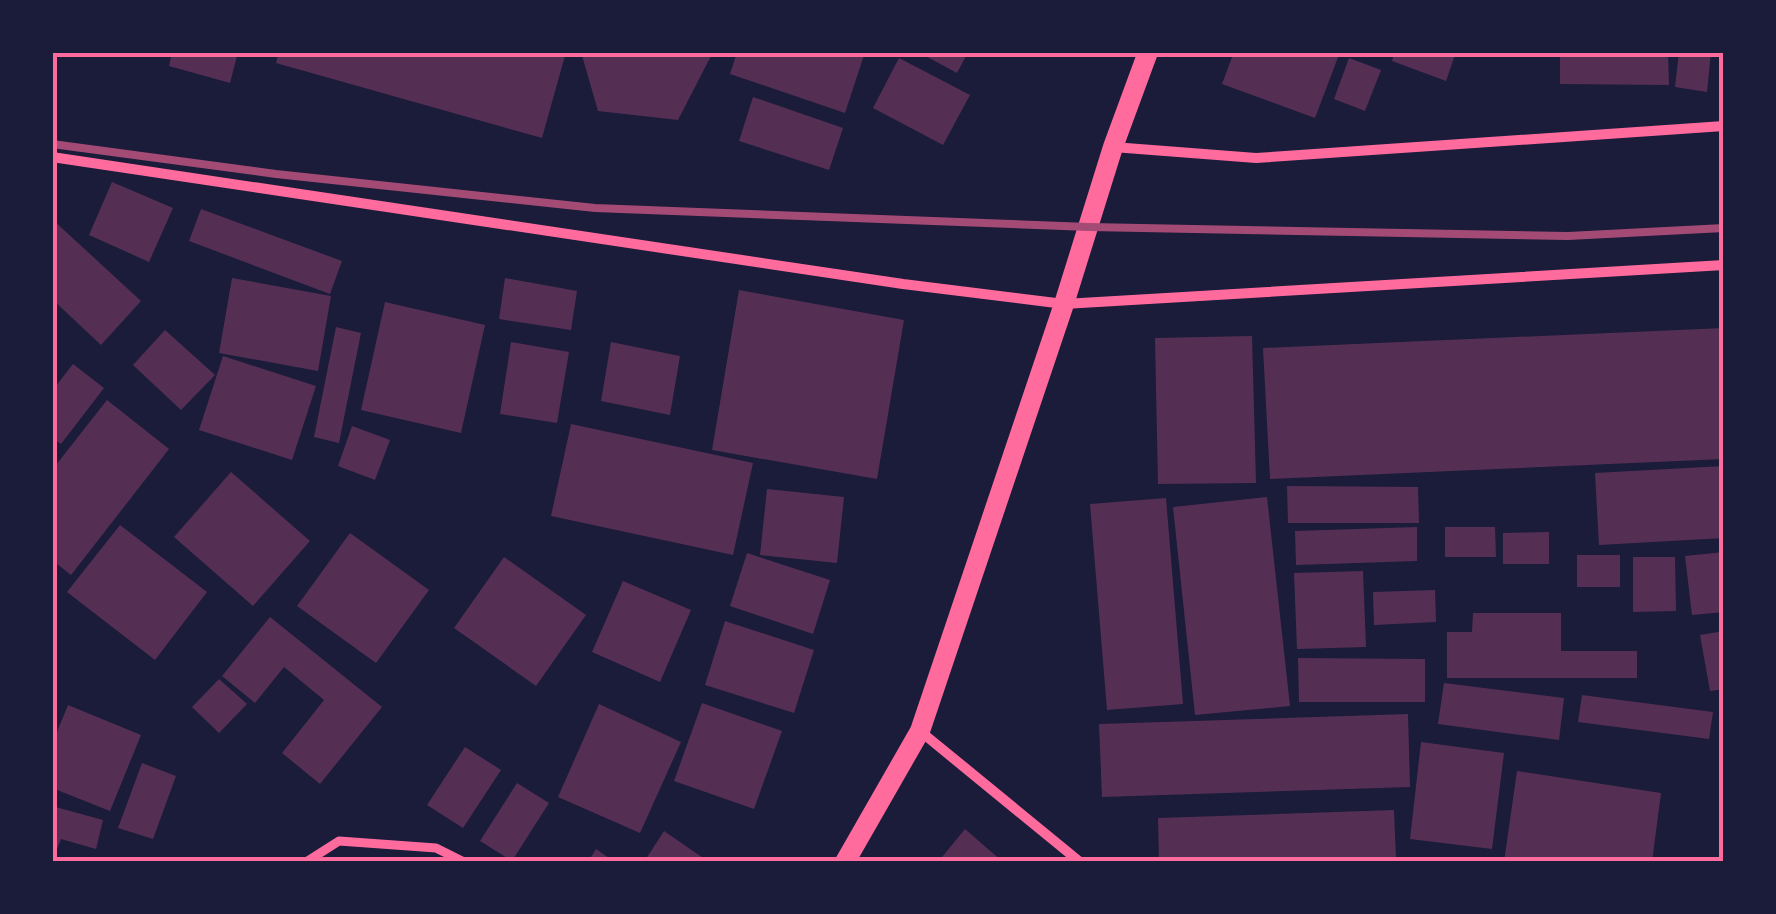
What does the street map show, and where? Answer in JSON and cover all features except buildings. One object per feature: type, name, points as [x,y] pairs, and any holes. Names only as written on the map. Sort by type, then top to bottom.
[{"type":"main road","points":[[845,862],[920,732],[1064,304],[1112,147],[1148,52]]},
{"type":"street","points":[[1112,147],[1256,158],[1724,126]]},
{"type":"street","points":[[52,157],[904,284],[1064,304],[1724,266]]},
{"type":"street","points":[[920,732],[1080,862]]},
{"type":"street","points":[[306,862],[339,841],[436,848],[464,862]]},
{"type":"railway","points":[[52,144],[276,174],[595,208],[1089,227],[1568,236],[1724,228]]}]
